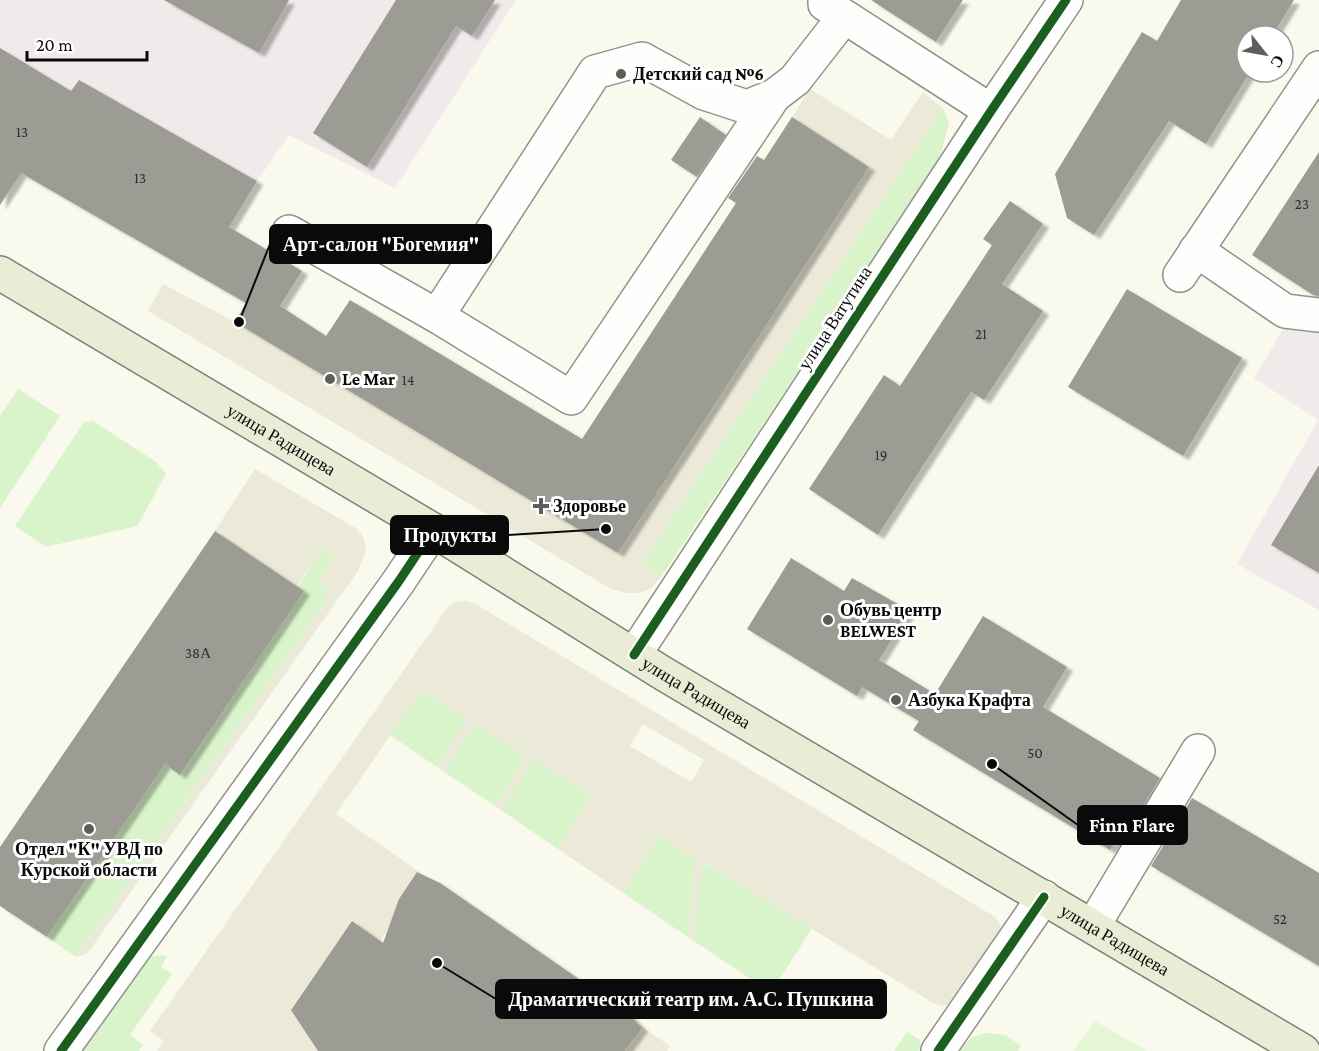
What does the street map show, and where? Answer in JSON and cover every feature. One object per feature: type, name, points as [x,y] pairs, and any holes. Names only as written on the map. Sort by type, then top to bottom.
[{"type":"main road","name":"улица Радищева","points":[[0,273],[433,530],[634,655],[1303,1051]]},
{"type":"street","name":"улица Ватутина","points":[[634,655],[1066,0]]},
{"type":"street","points":[[437,316],[595,72],[642,59],[704,93],[747,107],[774,96],[795,80],[834,8],[991,111]]},
{"type":"street","points":[[1319,68],[1188,263],[1285,311],[1319,315]]},
{"type":"street","points":[[289,232],[437,316],[571,398],[774,96]]},
{"type":"street","points":[[61,1051],[392,591],[433,530]]},
{"type":"street","points":[[1093,926],[1198,750]]},
{"type":"street","points":[[938,1051],[1044,897]]},
{"type":"shaded area","points":[[0,0],[516,0],[395,188],[289,135],[257,181],[200,277],[23,174],[12,186],[0,179]]},
{"type":"shaded area","points":[[810,89],[891,140],[923,92],[943,108],[642,564],[661,577],[650,589],[639,593],[626,593],[611,589],[148,311],[163,284],[235,322],[618,553],[869,167],[792,117]]},
{"type":"shaded area","points":[[1284,328],[1319,330],[1319,610],[1237,564],[1318,420],[1254,378]]},
{"type":"shaded area","points":[[255,469],[357,529],[364,538],[366,551],[358,571],[87,954],[76,957],[324,604],[327,590],[317,583],[335,556],[323,548],[297,586],[215,531]]},
{"type":"shaded area","points":[[456,602],[474,603],[995,917],[1001,926],[997,937],[952,1003],[942,1006],[933,1003],[703,862],[694,941],[688,937],[695,858],[658,836],[623,893],[558,849],[591,795],[533,760],[501,810],[495,806],[526,756],[475,725],[444,772],[437,767],[467,719],[421,691],[336,814],[424,875],[419,873],[414,876],[396,906],[401,911],[380,941],[352,925],[348,927],[292,1007],[296,1018],[330,1041],[323,1051],[157,1051],[164,1041],[150,1031],[448,607]],"holes":[[[643,724],[704,760],[691,782],[630,746]]]},
{"type":"shaded area","points":[[638,1024],[670,1046],[667,1051],[625,1051],[639,1032]]},
{"type":"green space","points":[[943,108],[949,124],[941,153],[922,186],[661,577],[642,564]]},
{"type":"green space","points":[[18,389],[60,416],[0,508],[0,416]]},
{"type":"green space","points":[[93,421],[156,462],[166,474],[137,526],[46,547],[15,526],[84,422]]},
{"type":"green space","points":[[323,547],[335,556],[317,583],[327,590],[324,604],[76,957],[47,937],[151,783],[141,748],[180,774]]},
{"type":"green space","points":[[421,691],[468,719],[437,767],[390,735]]},
{"type":"green space","points":[[475,724],[526,756],[495,806],[444,772]]},
{"type":"green space","points":[[533,759],[591,795],[558,849],[501,810]]},
{"type":"green space","points":[[658,836],[695,858],[688,937],[623,893]]},
{"type":"green space","points":[[702,862],[812,928],[771,993],[694,941]]},
{"type":"green space","points":[[165,955],[167,957],[161,967],[172,974],[130,1035],[143,1045],[139,1051],[79,1051],[146,957]]},
{"type":"green space","points":[[1095,1021],[1147,1051],[1073,1051]]},
{"type":"green space","points":[[907,1032],[919,1039],[922,1048],[919,1051],[894,1051]]},
{"type":"green space","points":[[986,1033],[1006,1035],[1021,1046],[1018,1051],[959,1051],[972,1037]]},
{"type":"building","points":[[164,0],[289,0],[259,53]]},
{"type":"building","points":[[396,0],[495,0],[472,36],[456,26],[367,167],[313,133]]},
{"type":"building","points":[[871,0],[963,0],[936,42]]},
{"type":"building","points":[[1181,0],[1294,0],[1279,24],[1235,24],[1235,84],[1243,84],[1206,144],[1169,121],[1094,235],[1067,218],[1055,174],[1142,32],[1157,41]]},
{"type":"building","points":[[0,48],[71,91],[79,80],[257,181],[229,227],[302,271],[280,306],[326,336],[350,300],[582,439],[736,203],[728,198],[757,156],[764,160],[792,117],[869,167],[618,553],[235,322],[246,303],[21,173],[0,205]]},
{"type":"building","points":[[700,117],[726,135],[697,177],[671,160]]},
{"type":"building","points":[[1319,152],[1319,296],[1313,295],[1252,255]]},
{"type":"building","points":[[1010,201],[1043,224],[1002,284],[1043,311],[984,400],[971,392],[878,535],[809,489],[884,375],[900,386],[992,245],[983,239]]},
{"type":"building","points":[[1127,289],[1242,358],[1183,456],[1068,387]]},
{"type":"building","points":[[1319,465],[1319,573],[1271,545]]},
{"type":"building","points":[[215,531],[304,591],[180,775],[165,764],[47,937],[0,906],[0,847]]},
{"type":"building","points":[[791,558],[844,591],[852,578],[910,611],[879,660],[935,694],[983,616],[1067,667],[1043,707],[1160,778],[1119,846],[1114,844],[1110,850],[913,730],[919,721],[862,687],[857,696],[747,629]]},
{"type":"building","points":[[1192,798],[1319,873],[1319,966],[1151,866]]},
{"type":"building","points":[[417,872],[440,883],[628,1013],[642,1028],[625,1051],[318,1051],[291,1010],[352,921],[383,943],[399,899]]},
{"type":"cycle path","points":[[634,655],[1066,0]]},
{"type":"cycle path","points":[[61,1051],[399,581],[433,530]]},
{"type":"cycle path","points":[[938,1051],[1044,897]]},
{"type":"place","name":"Детский сад №6","points":[[621,74]]},
{"type":"place","name":"Арт-салон \"Богемия\"","points":[[239,322]]},
{"type":"place","name":"Le Mar","points":[[330,379]]},
{"type":"place","name":"Здоровье","points":[[541,506]]},
{"type":"place","name":"Продукты","points":[[606,529]]},
{"type":"place","name":"Обувь центр BELWEST","points":[[828,620]]},
{"type":"place","name":"Азбука Крафта","points":[[896,700]]},
{"type":"place","name":"Finn Flare","points":[[992,764]]},
{"type":"place","name":"Отдел \"К\" УВД по Курской области","points":[[89,829]]},
{"type":"place","name":"Драматический театр им. А.С. Пушкина","points":[[437,963]]}]
